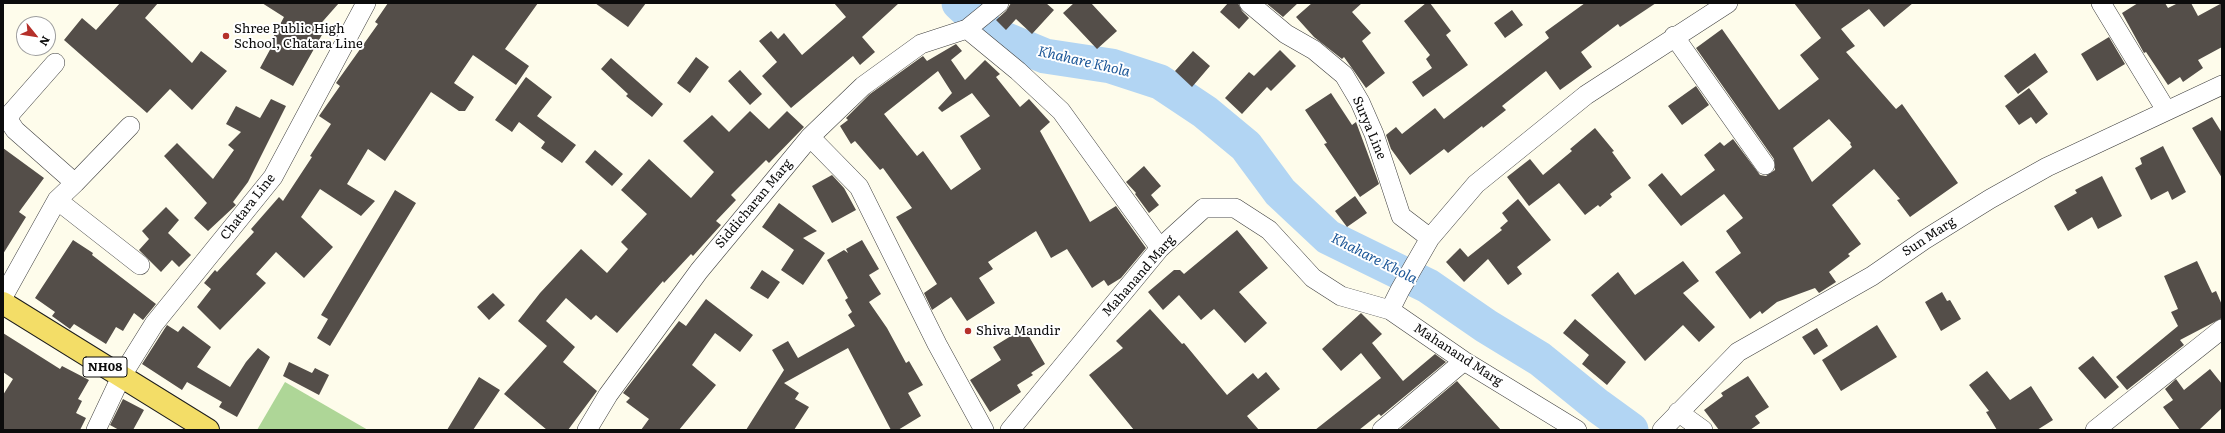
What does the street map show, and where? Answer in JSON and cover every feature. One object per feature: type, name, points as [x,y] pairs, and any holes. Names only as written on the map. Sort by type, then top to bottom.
[{"type":"main road","name":"NH08","points":[[3,303],[208,430]]},
{"type":"street","name":"Chatara Line","points":[[96,430],[121,377],[154,324],[273,177],[366,3]]},
{"type":"street","name":"Surya Line","points":[[1249,3],[1286,34],[1314,50],[1344,75],[1360,102],[1374,134],[1401,216],[1430,238]]},
{"type":"street","points":[[1390,310],[1430,238],[1476,184],[1586,96],[1674,36],[1728,3]]},
{"type":"street","points":[[2101,3],[2166,110]]},
{"type":"street","name":"Siddicharan Marg","points":[[587,430],[608,395],[699,271],[810,137],[863,86],[921,44],[967,29],[987,9]]},
{"type":"street","points":[[967,29],[1018,71],[1061,111],[1160,248]]},
{"type":"street","points":[[1674,36],[1765,165]]},
{"type":"street","points":[[55,63],[11,112],[9,120],[14,130],[75,183]]},
{"type":"street","name":"Sun Marg","points":[[1662,429],[1738,352],[1872,276],[1990,198],[2047,167],[2222,84]]},
{"type":"street","points":[[3,297],[57,200],[130,126]]},
{"type":"street","points":[[810,137],[859,188],[937,344],[984,430]]},
{"type":"street","points":[[57,200],[140,265]]},
{"type":"street","name":"Mahanand Marg","points":[[1010,430],[1160,248],[1204,208],[1235,208],[1269,230],[1313,278],[1341,296],[1390,310],[1464,361],[1577,430]]},
{"type":"street","points":[[2095,430],[2222,329]]},
{"type":"street","points":[[1382,430],[1464,361]]},
{"type":"street","points":[[1678,412],[1703,430]]},
{"type":"green space","points":[[285,382],[368,430],[257,430]]},
{"type":"building","points":[[120,3],[158,3],[145,18],[192,63],[201,51],[227,71],[192,110],[170,89],[147,113],[64,40],[82,18],[96,30]]},
{"type":"building","points":[[262,3],[339,3],[316,29],[323,33],[293,86],[260,68],[272,46],[269,45],[284,17]]},
{"type":"building","points":[[388,3],[538,3],[505,49],[529,66],[516,85],[473,55],[454,83],[474,97],[465,111],[459,111],[431,92],[385,161],[368,149],[347,184],[375,201],[361,216],[320,189],[301,217],[333,247],[304,278],[276,252],[256,274],[266,283],[220,330],[197,307],[211,289],[204,283],[215,270],[217,272],[254,232],[251,229],[279,197],[283,201],[312,157],[310,156],[331,124],[319,116],[340,86],[336,83],[378,24],[375,22]]},
{"type":"building","points":[[595,3],[646,3],[628,27]]},
{"type":"building","points":[[834,3],[899,3],[862,37],[875,52],[860,65],[853,56],[791,108],[762,76],[777,62],[759,41],[771,31],[778,39],[784,33],[802,55],[846,17]]},
{"type":"building","points":[[1011,3],[1046,3],[1054,10],[1032,34],[1016,19],[1006,30],[996,20],[1006,11]]},
{"type":"building","points":[[1074,3],[1091,3],[1117,31],[1097,49],[1063,13]]},
{"type":"building","points":[[1228,3],[1238,3],[1242,11],[1249,18],[1239,29],[1220,12]]},
{"type":"building","points":[[1266,3],[1298,3],[1283,17]]},
{"type":"building","points":[[1312,3],[1362,3],[1352,12],[1371,33],[1362,41],[1385,73],[1366,88],[1344,57],[1342,59],[1314,37],[1296,17]]},
{"type":"building","points":[[1426,3],[1430,3],[1451,31],[1446,35],[1468,65],[1423,97],[1412,82],[1432,68],[1426,59],[1430,55],[1404,21]]},
{"type":"building","points":[[1585,3],[1656,3],[1620,27],[1618,24],[1581,52],[1592,67],[1560,90],[1546,71],[1502,106],[1506,110],[1483,128],[1482,126],[1448,153],[1444,149],[1410,175],[1391,149],[1386,135],[1396,127],[1402,134],[1435,108],[1444,119],[1549,38],[1545,32]]},
{"type":"building","points":[[1794,3],[1913,3],[1884,27],[1869,9],[1841,29],[1855,46],[1846,52],[1896,109],[1902,104],[1958,183],[1910,217],[1897,200],[1900,199],[1874,169],[1832,205],[1861,244],[1848,254],[1850,256],[1829,272],[1836,282],[1819,293],[1815,288],[1777,302],[1762,314],[1760,311],[1750,319],[1715,272],[1741,253],[1726,231],[1743,218],[1724,194],[1681,226],[1648,185],[1662,173],[1681,196],[1715,170],[1704,155],[1720,142],[1724,146],[1733,139],[1760,175],[1766,176],[1775,170],[1774,159],[1696,48],[1722,29],[1779,110],[1819,79],[1800,55],[1821,38]],"holes":[[[1829,119],[1851,143],[1850,144],[1852,147],[1812,182],[1793,148]]]},
{"type":"building","points":[[2138,3],[2165,3],[2168,8],[2178,3],[2191,3],[2198,16],[2222,3],[2222,47],[2198,60],[2203,68],[2183,82],[2180,77],[2168,85],[2146,52],[2144,53],[2122,13]]},
{"type":"building","points":[[1512,10],[1523,25],[1505,38],[1494,23]]},
{"type":"building","points":[[2109,37],[2125,64],[2097,81],[2081,54]]},
{"type":"building","points":[[956,44],[962,51],[951,60],[965,80],[985,60],[1000,74],[996,77],[1020,107],[1029,99],[1050,122],[1040,131],[1090,222],[1116,206],[1146,248],[1121,278],[1108,286],[1104,280],[1092,288],[1067,249],[1051,258],[1036,231],[988,262],[993,269],[979,278],[995,303],[967,321],[951,297],[932,310],[924,293],[937,284],[896,217],[912,208],[883,168],[880,170],[855,141],[851,144],[840,126],[848,120],[846,118],[870,94],[923,56],[927,61]],"holes":[[[938,71],[952,93],[938,108],[942,112],[972,93],[990,116],[960,136],[981,169],[951,190],[923,151],[917,156],[884,114]]]},
{"type":"building","points":[[1280,50],[1296,66],[1271,91],[1267,87],[1242,114],[1225,98],[1249,72],[1254,76]]},
{"type":"building","points":[[1193,51],[1210,66],[1192,87],[1175,71]]},
{"type":"building","points":[[2035,53],[2048,72],[2018,94],[2004,76]]},
{"type":"building","points":[[696,57],[709,67],[690,93],[677,83]]},
{"type":"building","points":[[611,58],[663,104],[652,117],[626,96],[628,94],[601,69]]},
{"type":"building","points":[[740,70],[762,94],[750,105],[728,81]]},
{"type":"building","points":[[526,77],[552,97],[537,116],[576,145],[562,163],[541,148],[545,142],[519,122],[512,132],[495,120]]},
{"type":"building","points":[[1696,86],[1709,105],[1682,125],[1668,106]]},
{"type":"building","points":[[2029,88],[2048,114],[2036,124],[2031,117],[2019,125],[2005,106]]},
{"type":"building","points":[[1331,93],[1352,125],[1356,122],[1379,184],[1360,197],[1324,144],[1327,143],[1305,110]]},
{"type":"building","points":[[271,99],[286,106],[248,182],[233,202],[236,205],[208,231],[194,218],[207,203],[164,156],[177,143],[213,179],[234,150],[228,145],[241,132],[226,124],[236,106],[260,118]]},
{"type":"building","points":[[750,111],[769,129],[787,111],[804,127],[769,163],[766,160],[731,195],[736,200],[716,221],[721,225],[693,256],[691,254],[664,283],[663,281],[617,333],[596,315],[591,320],[566,298],[546,321],[575,347],[563,362],[597,391],[568,430],[547,430],[504,394],[547,346],[518,321],[540,293],[581,249],[607,273],[628,249],[621,242],[647,214],[621,190],[649,159],[691,198],[714,172],[683,141],[712,115],[729,132]]},
{"type":"building","points":[[2212,117],[2222,133],[2222,178],[2192,128]]},
{"type":"building","points":[[1595,128],[1614,151],[1612,152],[1631,178],[1610,194],[1612,197],[1600,207],[1598,205],[1585,215],[1559,183],[1529,206],[1507,177],[1530,159],[1543,175],[1572,151],[1570,149]]},
{"type":"building","points":[[2163,146],[2186,192],[2172,200],[2168,191],[2151,200],[2135,168],[2142,164],[2140,158]]},
{"type":"building","points":[[3,148],[44,178],[19,212],[26,217],[3,254]]},
{"type":"building","points":[[595,150],[623,174],[612,186],[585,162]]},
{"type":"building","points":[[1144,166],[1161,186],[1151,195],[1159,205],[1149,213],[1135,194],[1136,193],[1126,182]]},
{"type":"building","points":[[832,175],[844,188],[856,210],[832,223],[812,186]]},
{"type":"building","points":[[2102,176],[2122,216],[2098,229],[2092,217],[2068,231],[2054,206],[2077,193],[2075,190]]},
{"type":"building","points":[[395,190],[416,203],[330,346],[317,338],[328,319],[321,315]]},
{"type":"building","points":[[1355,196],[1367,213],[1347,227],[1335,211]]},
{"type":"building","points":[[1518,199],[1551,240],[1517,267],[1522,274],[1508,285],[1488,259],[1464,282],[1446,262],[1460,248],[1468,257],[1502,230],[1500,228],[1508,221],[1502,213]]},
{"type":"building","points":[[779,203],[817,231],[803,238],[825,253],[803,285],[781,270],[794,250],[762,227]]},
{"type":"building","points":[[166,207],[179,220],[168,233],[191,255],[179,267],[172,260],[161,272],[139,250],[149,239],[142,231]]},
{"type":"building","points":[[1237,230],[1268,268],[1239,292],[1267,323],[1245,343],[1214,309],[1201,320],[1179,295],[1163,310],[1148,292],[1174,270],[1180,270],[1184,274]]},
{"type":"building","points":[[73,240],[93,253],[92,255],[156,304],[143,320],[134,313],[123,331],[116,327],[106,344],[74,324],[70,329],[52,316],[55,312],[35,298]]},
{"type":"building","points":[[862,240],[879,269],[869,275],[881,294],[869,302],[887,328],[906,363],[909,361],[923,385],[908,393],[921,416],[898,430],[891,430],[848,348],[784,383],[799,393],[795,399],[809,407],[794,430],[746,430],[784,370],[772,350],[788,341],[798,358],[855,326],[848,315],[852,312],[845,300],[848,298],[827,260],[844,250],[848,253],[846,249]]},
{"type":"building","points":[[1683,261],[1699,281],[1683,293],[1715,327],[1699,342],[1683,325],[1645,361],[1591,295],[1618,272],[1635,295]]},
{"type":"building","points":[[2197,261],[2212,293],[2216,291],[2222,305],[2222,318],[2180,340],[2184,345],[2127,390],[2116,377],[2178,326],[2171,312],[2178,309],[2164,276]]},
{"type":"building","points":[[762,270],[780,282],[768,299],[750,288]]},
{"type":"building","points":[[1942,292],[1947,301],[1950,300],[1961,319],[1941,331],[1925,302]]},
{"type":"building","points":[[493,293],[505,305],[489,320],[477,307]]},
{"type":"building","points":[[706,299],[753,335],[740,352],[715,333],[692,365],[716,385],[679,430],[641,430],[649,419],[626,402],[630,398],[623,393],[679,321],[686,326]]},
{"type":"building","points":[[1150,309],[1182,344],[1184,343],[1227,395],[1253,373],[1258,379],[1266,372],[1280,389],[1247,416],[1259,430],[1134,430],[1089,375],[1123,348],[1116,341]]},
{"type":"building","points":[[1361,313],[1382,334],[1372,343],[1403,381],[1435,354],[1446,362],[1381,416],[1379,414],[1359,430],[1315,430],[1381,378],[1361,353],[1341,371],[1322,349]]},
{"type":"building","points":[[1575,319],[1626,362],[1607,385],[1582,364],[1589,355],[1563,333]]},
{"type":"building","points":[[167,325],[178,332],[183,326],[211,347],[197,367],[230,387],[246,362],[258,348],[270,357],[237,417],[219,407],[222,402],[187,382],[182,390],[142,364]]},
{"type":"building","points":[[1877,325],[1897,357],[1841,391],[1822,360]]},
{"type":"building","points":[[1024,328],[1045,364],[1031,373],[1033,375],[1017,385],[1021,392],[990,412],[970,380],[1001,360],[993,347]]},
{"type":"building","points":[[1817,328],[1828,346],[1814,355],[1802,337]]},
{"type":"building","points":[[3,333],[60,369],[62,366],[89,380],[78,399],[82,401],[76,413],[86,418],[80,430],[3,430],[3,395],[13,379],[3,372]]},
{"type":"building","points":[[2093,356],[2119,387],[2105,399],[2078,368]]},
{"type":"building","points":[[289,362],[312,373],[315,368],[329,375],[319,395],[283,376]]},
{"type":"building","points":[[2210,369],[2222,384],[2222,408],[2199,430],[2180,430],[2163,407],[2173,400],[2165,389],[2176,379],[2184,390]]},
{"type":"building","points":[[1987,371],[2010,400],[2031,386],[2053,420],[2037,430],[1997,430],[1986,412],[1989,411],[1969,385]]},
{"type":"building","points":[[1748,376],[1769,407],[1755,416],[1760,423],[1750,430],[1719,430],[1704,410],[1723,396],[1721,393]]},
{"type":"building","points":[[479,377],[500,390],[473,430],[447,430]]},
{"type":"building","points":[[1457,381],[1501,430],[1399,430]]},
{"type":"building","points":[[123,399],[144,410],[133,430],[119,430],[110,425]]},
{"type":"waterway","name":"Khahare Khola","points":[[959,3],[992,34],[1045,56],[1111,66],[1160,82],[1205,112],[1246,146],[1280,192],[1328,237],[1428,286],[1486,326],[1540,359],[1598,406],[1631,430]]},
{"type":"place","name":"Shree Public High School, Chatara Line","points":[[226,36]]},
{"type":"place","name":"Shiva Mandir","points":[[968,331]]}]
